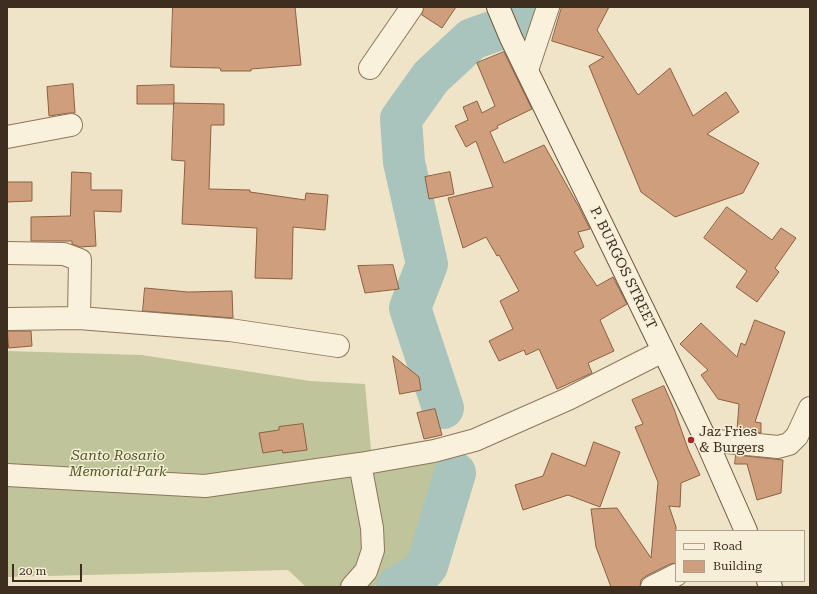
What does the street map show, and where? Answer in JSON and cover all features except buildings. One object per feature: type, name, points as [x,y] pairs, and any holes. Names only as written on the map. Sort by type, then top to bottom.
[{"type":"street","points":[[370,68],[412,7]]},
{"type":"street","points":[[527,70],[548,7]]},
{"type":"street","name":"P. BURGOS STREET","points":[[504,21],[706,440],[746,530]]},
{"type":"street","points":[[7,138],[70,125]]},
{"type":"street","points":[[7,253],[64,254],[80,260],[79,318]]},
{"type":"street","points":[[7,320],[79,318],[230,330],[338,346]]},
{"type":"street","points":[[7,475],[205,486],[360,464],[434,451],[475,440],[568,399],[663,351]]},
{"type":"street","points":[[706,440],[778,447],[789,444],[797,436],[810,408]]},
{"type":"street","points":[[352,587],[366,571],[373,550],[372,528],[360,464]]},
{"type":"street","points":[[652,587],[675,576]]},
{"type":"green space","name":"Santo Rosario Memorial Park","points":[[7,351],[142,355],[310,381],[365,384],[371,450],[438,438],[441,465],[410,567],[373,587],[306,587],[288,570],[7,577]]},
{"type":"waterway","points":[[443,408],[410,308],[427,264],[404,162],[401,119],[431,77],[472,39],[520,22],[531,7]]},
{"type":"waterway","points":[[397,587],[420,574],[427,566],[455,473]]},
{"type":"place","name":"Jaz Fries & Burgers","points":[[691,440]]}]
